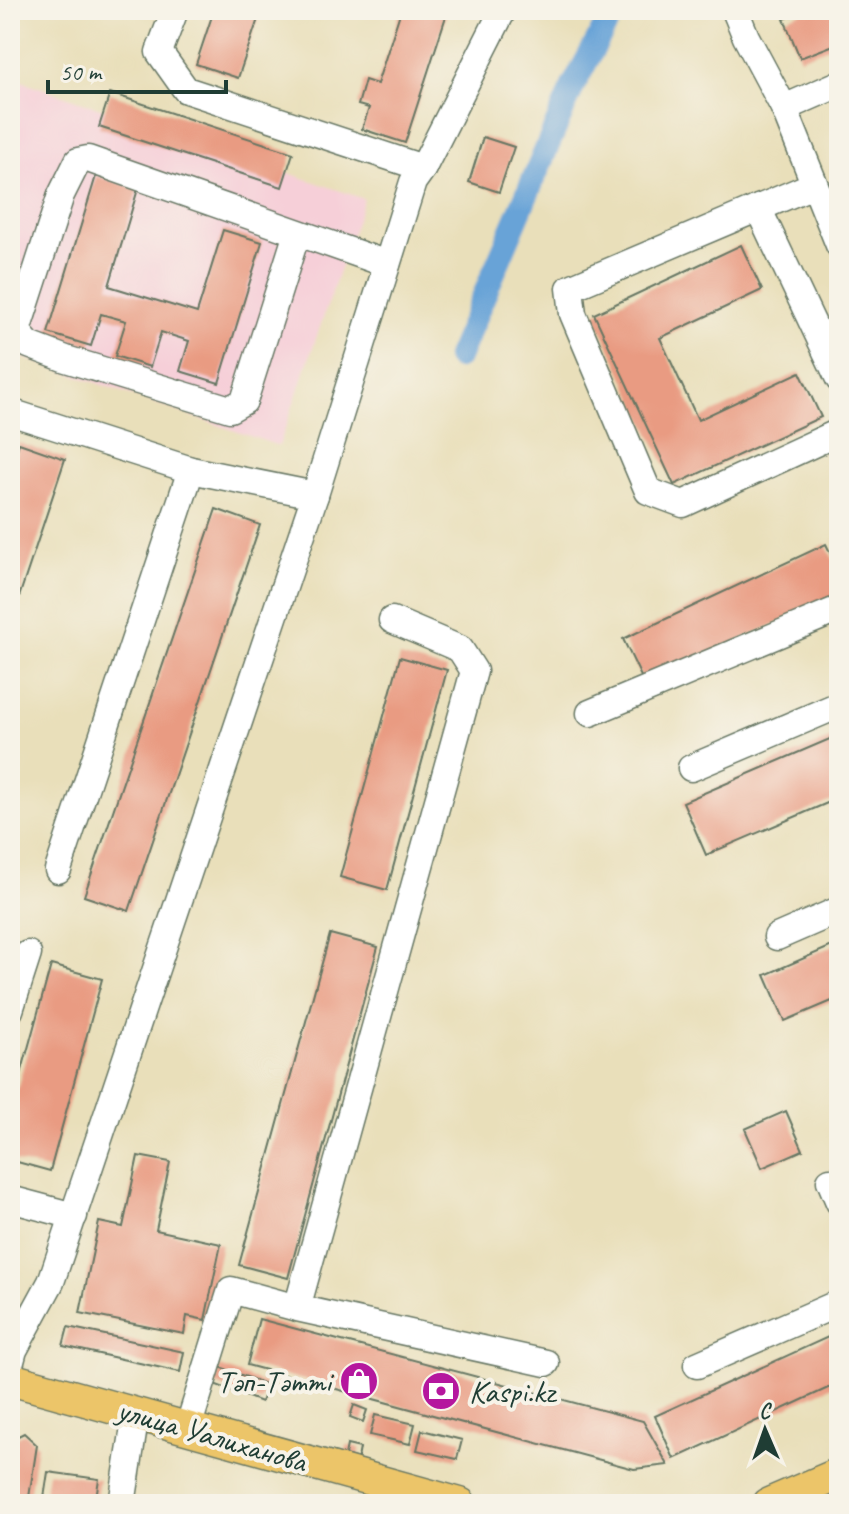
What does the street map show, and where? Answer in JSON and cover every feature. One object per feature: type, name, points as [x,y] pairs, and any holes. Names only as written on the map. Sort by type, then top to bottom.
[{"type":"main road","name":"улица Уалиханова","points":[[10,1379],[460,1504]]},
{"type":"main road","points":[[769,1504],[839,1474]]},
{"type":"lane","points":[[175,10],[159,52],[186,90],[423,168]]},
{"type":"lane","points":[[10,1365],[14,1350],[51,1282],[74,1216],[315,495],[413,182],[503,10]]},
{"type":"lane","points":[[735,10],[784,108],[839,245]]},
{"type":"lane","points":[[784,108],[839,84]]},
{"type":"lane","points":[[297,233],[244,401],[230,409],[66,359],[29,345],[17,331],[61,195],[78,161],[88,159],[387,264]]},
{"type":"lane","points":[[813,185],[570,288],[573,314],[648,491],[683,504],[839,432]]},
{"type":"lane","points":[[758,208],[839,379]]},
{"type":"lane","points":[[10,412],[191,470],[315,495]]},
{"type":"lane","points":[[58,870],[191,470]]},
{"type":"lane","points":[[590,713],[839,609]]},
{"type":"lane","points":[[297,1308],[474,671],[460,649],[392,620]]},
{"type":"lane","points":[[691,768],[839,705]]},
{"type":"lane","points":[[777,937],[839,910]]},
{"type":"lane","points":[[10,1010],[28,954]]},
{"type":"lane","points":[[10,1199],[74,1216]]},
{"type":"lane","points":[[188,1428],[231,1290],[297,1308],[546,1363]]},
{"type":"lane","points":[[697,1365],[839,1303]]},
{"type":"lane","points":[[122,1504],[136,1414]]},
{"type":"shaded area","points":[[10,77],[364,199],[279,446],[10,353]]},
{"type":"building","points":[[214,10],[261,10],[238,78],[196,64]]},
{"type":"building","points":[[401,10],[448,10],[405,143],[362,129],[369,108],[358,105],[365,80],[377,84]]},
{"type":"building","points":[[807,10],[837,10],[839,43],[800,58],[784,19]]},
{"type":"building","points":[[110,93],[293,153],[282,187],[99,127]]},
{"type":"building","points":[[483,137],[514,147],[499,192],[469,182]]},
{"type":"building","points":[[96,176],[138,189],[109,286],[197,313],[223,230],[262,242],[219,383],[180,371],[189,341],[161,332],[150,367],[115,356],[126,321],[101,314],[91,346],[48,333]]},
{"type":"building","points":[[741,245],[762,290],[660,338],[698,420],[800,372],[821,417],[674,485],[594,314]]},
{"type":"building","points":[[19,443],[65,459],[11,621],[10,470]]},
{"type":"building","points":[[216,509],[260,525],[129,911],[84,896]]},
{"type":"building","points":[[826,544],[839,571],[839,594],[645,685],[623,639]]},
{"type":"building","points":[[400,657],[447,670],[387,890],[340,877]]},
{"type":"building","points":[[839,735],[839,798],[706,855],[683,802]]},
{"type":"building","points":[[330,934],[378,947],[288,1278],[239,1265]]},
{"type":"building","points":[[839,943],[839,998],[785,1021],[765,975]]},
{"type":"building","points":[[51,965],[102,979],[50,1171],[10,1160],[10,1114]]},
{"type":"building","points":[[786,1111],[803,1150],[762,1168],[745,1129]]},
{"type":"building","points":[[138,1156],[170,1162],[156,1230],[221,1244],[205,1320],[187,1316],[184,1334],[80,1313],[99,1222],[123,1227]]},
{"type":"building","points":[[259,1319],[643,1421],[668,1465],[634,1469],[247,1365]]},
{"type":"building","points":[[68,1327],[184,1352],[180,1372],[63,1346]]},
{"type":"building","points":[[839,1332],[839,1383],[674,1459],[655,1416]]},
{"type":"building","points":[[220,1367],[268,1385],[261,1402],[214,1384]]},
{"type":"building","points":[[354,1405],[367,1410],[363,1422],[350,1417]]},
{"type":"building","points":[[375,1415],[415,1424],[410,1444],[370,1435]]},
{"type":"building","points":[[422,1430],[462,1440],[457,1459],[417,1450]]},
{"type":"building","points":[[24,1433],[37,1445],[28,1504],[10,1504],[10,1440]]},
{"type":"building","points":[[347,1445],[360,1448],[358,1459],[345,1455]]},
{"type":"building","points":[[48,1472],[99,1479],[95,1504],[43,1504]]},
{"type":"waterway","points":[[458,357],[573,86],[614,10]]},
{"type":"place","name":"Тәп-Тәтті","points":[[359,1381]]},
{"type":"place","name":"Kaspi.kz","points":[[441,1391]]}]
